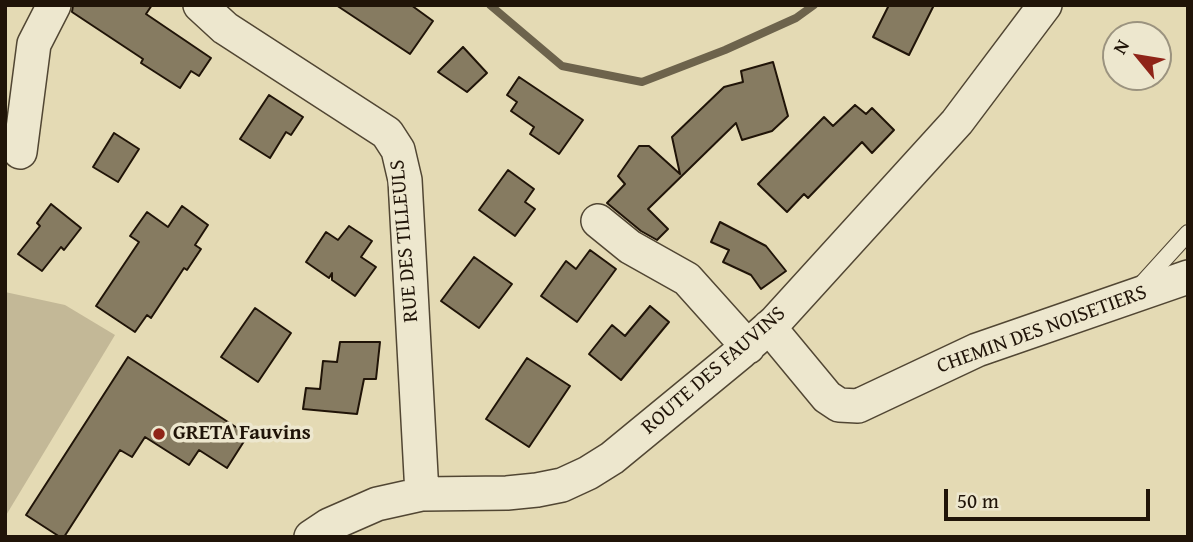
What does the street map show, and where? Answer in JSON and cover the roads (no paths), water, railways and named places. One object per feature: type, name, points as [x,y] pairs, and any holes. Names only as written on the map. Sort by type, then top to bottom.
[{"type":"street","points":[[20,152],[34,44],[54,5]]},
{"type":"street","name":"RUE DES TILLEULS","points":[[200,5],[225,28],[387,133],[398,150],[405,180],[422,494]]},
{"type":"street","name":"ROUTE DES FAUVINS","points":[[311,537],[328,525],[377,504],[422,494],[537,490],[575,479],[612,458],[758,337],[957,122],[1045,5]]},
{"type":"street","name":"CHEMIN DES NOISETIERS","points":[[598,221],[629,247],[687,279],[839,405],[858,406],[977,350],[1188,277]]},
{"type":"lane","points":[[1129,298],[1188,233]]},
{"type":"waterway","points":[[490,5],[562,66],[642,82],[725,50],[796,18],[814,5]]},
{"type":"place","name":"GRETA Fauvins","points":[[159,434]]}]
